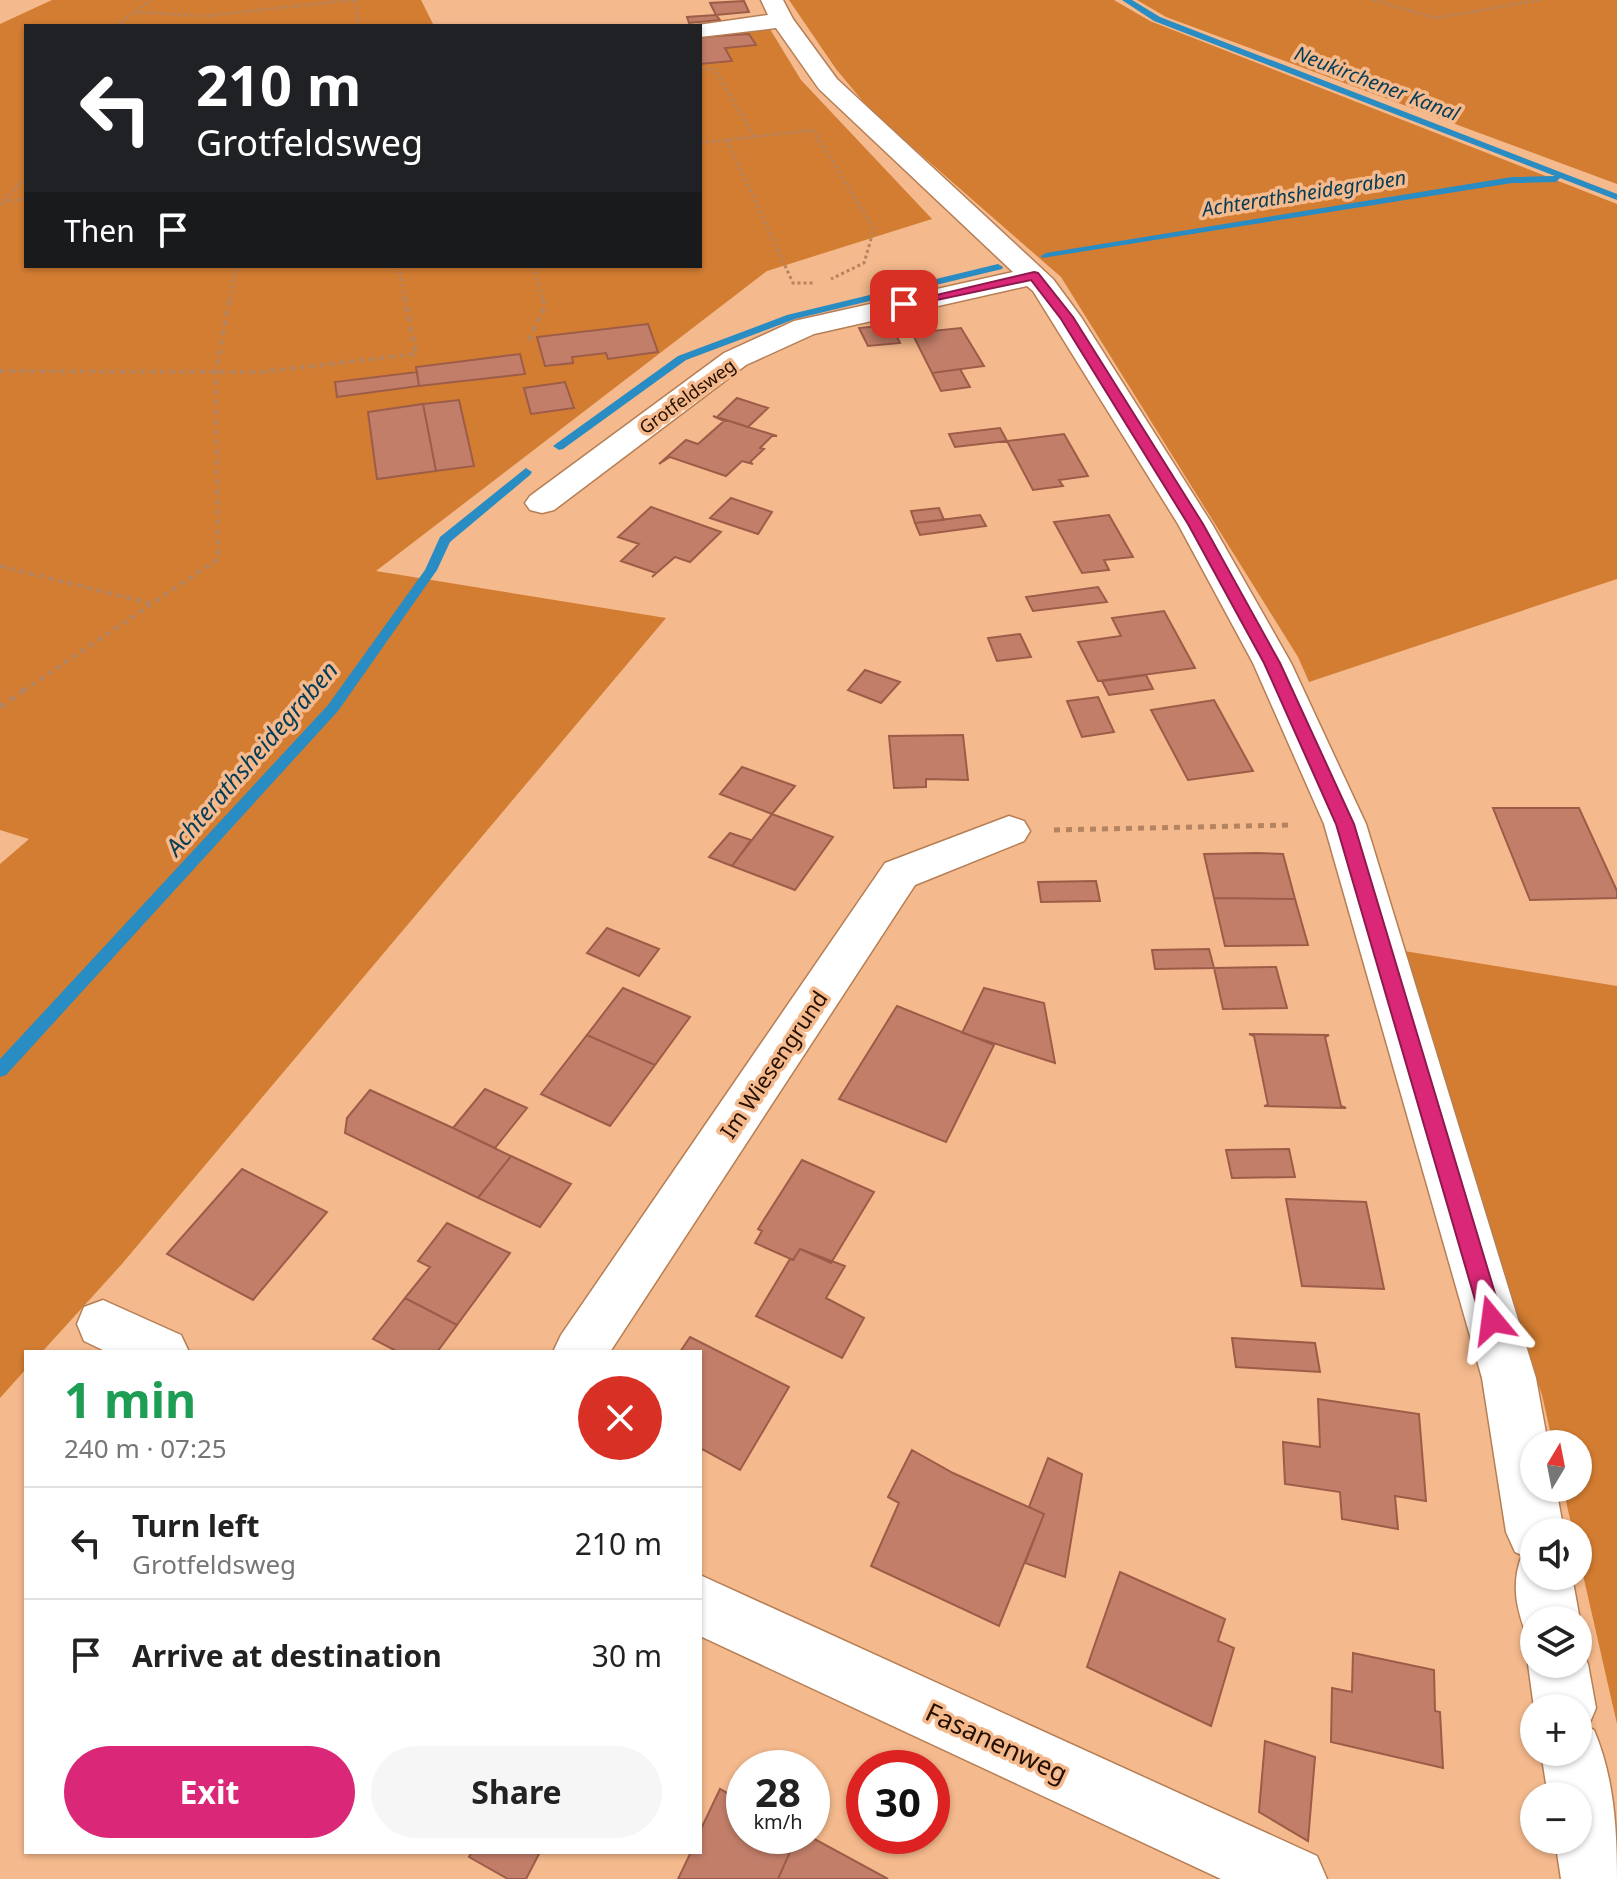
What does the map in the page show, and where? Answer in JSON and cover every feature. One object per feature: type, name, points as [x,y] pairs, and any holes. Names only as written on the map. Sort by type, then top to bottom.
[{"type":"street","points":[[702,29],[777,10],[828,84],[1034,276],[1066,317],[1195,524],[1272,663],[1345,824],[1509,1378],[1533,1518]]},
{"type":"street","name":"Grotfeldsweg","points":[[542,503],[735,359],[805,327],[1034,276]]},
{"type":"street","name":"Im Wiesengrund","points":[[581,1350],[900,874],[1009,831]]},
{"type":"street","points":[[103,1324],[158,1350]]},
{"type":"street","name":"Fasanenweg","points":[[702,1606],[1294,1879]]},
{"type":"street","points":[[1574,1766],[1594,1879]]},
{"type":"path","points":[[119,24],[151,0]]},
{"type":"path","points":[[136,12],[204,16],[354,0],[359,24]]},
{"type":"path","points":[[1373,0],[1435,18],[1540,0]]},
{"type":"path","points":[[702,70],[714,69],[755,137]]},
{"type":"path","points":[[702,143],[870,124]]},
{"type":"path","points":[[813,130],[874,229],[864,263],[828,280]]},
{"type":"path","points":[[727,140],[793,283],[819,283]]},
{"type":"path","points":[[2,203],[24,179]]},
{"type":"path","points":[[2,203],[24,199]]},
{"type":"path","points":[[0,707],[218,559],[216,371],[236,268]]},
{"type":"path","points":[[0,371],[260,372],[416,354],[399,268]]},
{"type":"path","points":[[529,340],[545,306],[534,268]]},
{"type":"path","points":[[0,566],[154,604]]},
{"type":"path","points":[[1009,831],[1345,824]]},
{"type":"shaded area","points":[[52,0],[421,0],[433,24],[24,24],[24,268],[702,268],[700,24],[762,16],[801,80],[932,219],[767,271],[376,571],[666,618],[121,1265],[44,1350],[24,1350],[24,1371],[0,1398],[0,864],[29,839],[0,830],[0,24]]},
{"type":"shaded area","points":[[789,0],[1114,0],[1150,21],[1617,204],[1617,579],[1309,682],[1298,657],[1061,277],[871,111],[836,69]]},
{"type":"shaded area","points":[[1137,0],[1617,0],[1617,184],[1166,17]]},
{"type":"shaded area","points":[[1404,951],[1617,986],[1617,1724],[1586,1590],[1592,1590],[1592,1518],[1570,1518],[1566,1502],[1592,1502],[1592,1430],[1550,1430],[1542,1395],[1401,974]]},
{"type":"building","points":[[744,1],[749,12],[716,15],[710,3]]},
{"type":"building","points":[[716,15],[720,20],[689,23],[687,17]]},
{"type":"building","points":[[749,34],[756,45],[725,48],[732,61],[702,64],[702,37]]},
{"type":"building","points":[[648,324],[658,352],[608,359],[606,353],[572,357],[573,363],[545,366],[537,337]]},
{"type":"building","points":[[891,325],[900,343],[868,346],[859,328]]},
{"type":"building","points":[[961,328],[984,366],[932,373],[912,333]]},
{"type":"building","points":[[520,354],[525,374],[419,386],[416,367]]},
{"type":"building","points":[[960,369],[970,387],[941,391],[932,373]]},
{"type":"building","points":[[417,372],[419,386],[337,397],[335,382]]},
{"type":"building","points":[[565,382],[574,408],[531,414],[524,388]]},
{"type":"building","points":[[737,398],[768,408],[748,427],[717,417]]},
{"type":"building","points":[[459,400],[474,466],[436,471],[423,404]]},
{"type":"building","points":[[423,404],[436,471],[377,479],[368,412]]},
{"type":"building","points":[[713,416],[777,436],[772,436],[760,448],[764,449],[750,462],[753,464],[742,461],[726,476],[670,457],[659,464],[686,440],[698,444],[724,421]]},
{"type":"building","points":[[1000,428],[1007,441],[955,447],[949,434]]},
{"type":"building","points":[[1064,434],[1088,476],[1059,480],[1063,486],[1033,490],[1007,441]]},
{"type":"building","points":[[731,498],[772,512],[758,534],[710,518]]},
{"type":"building","points":[[651,507],[721,532],[690,562],[675,557],[652,577],[656,573],[621,561],[639,544],[618,537]]},
{"type":"building","points":[[939,508],[944,520],[915,523],[911,511]]},
{"type":"building","points":[[980,515],[986,526],[920,535],[915,523]]},
{"type":"building","points":[[1109,515],[1133,557],[1104,560],[1109,570],[1082,573],[1054,522]]},
{"type":"building","points":[[1098,587],[1107,602],[1033,611],[1026,597]]},
{"type":"building","points":[[1164,611],[1195,668],[1098,681],[1078,642],[1121,636],[1112,618]]},
{"type":"building","points":[[1020,634],[1031,657],[997,661],[988,638]]},
{"type":"building","points":[[865,670],[900,682],[881,703],[848,690]]},
{"type":"building","points":[[1146,675],[1153,689],[1109,695],[1102,681]]},
{"type":"building","points":[[1098,697],[1114,732],[1082,737],[1067,701]]},
{"type":"building","points":[[1214,700],[1253,771],[1188,780],[1151,710]]},
{"type":"building","points":[[963,735],[968,780],[926,779],[926,787],[894,788],[889,736]]},
{"type":"building","points":[[742,767],[795,786],[772,814],[720,794]]},
{"type":"building","points":[[1493,808],[1579,808],[1617,891],[1617,898],[1530,900]]},
{"type":"building","points":[[772,814],[833,837],[795,890],[732,866]]},
{"type":"building","points":[[730,833],[751,840],[732,866],[709,857]]},
{"type":"building","points":[[1204,854],[1283,854],[1295,899],[1214,898]]},
{"type":"building","points":[[1096,881],[1100,901],[1041,902],[1038,882]]},
{"type":"building","points":[[1214,898],[1295,899],[1308,945],[1225,946]]},
{"type":"building","points":[[607,928],[659,949],[639,976],[587,953]]},
{"type":"building","points":[[1209,949],[1214,968],[1155,969],[1152,950]]},
{"type":"building","points":[[1276,967],[1287,1008],[1223,1009],[1214,968]]},
{"type":"building","points":[[623,988],[690,1017],[655,1065],[587,1035]]},
{"type":"building","points":[[984,988],[1044,1003],[1055,1063],[962,1033]]},
{"type":"building","points":[[897,1006],[994,1045],[946,1142],[839,1099]]},
{"type":"building","points":[[1249,1034],[1329,1035],[1325,1037],[1341,1106],[1346,1108],[1264,1106],[1268,1105],[1254,1036]]},
{"type":"building","points":[[587,1035],[655,1065],[610,1126],[541,1094]]},
{"type":"building","points":[[485,1089],[527,1108],[495,1148],[453,1128]]},
{"type":"building","points":[[370,1090],[511,1156],[478,1198],[345,1133],[347,1118]]},
{"type":"building","points":[[1289,1149],[1295,1177],[1232,1178],[1226,1150]]},
{"type":"building","points":[[511,1156],[571,1184],[540,1227],[478,1198]]},
{"type":"building","points":[[802,1160],[874,1192],[831,1263],[800,1249],[793,1260],[755,1243],[762,1231],[758,1229]]},
{"type":"building","points":[[242,1169],[327,1212],[253,1300],[167,1254]]},
{"type":"building","points":[[1286,1199],[1366,1202],[1384,1289],[1302,1286]]},
{"type":"building","points":[[447,1223],[510,1253],[457,1325],[405,1298],[430,1267],[418,1261]]},
{"type":"building","points":[[800,1249],[845,1266],[826,1298],[864,1318],[842,1358],[756,1316],[790,1259],[793,1260]]},
{"type":"building","points":[[405,1298],[457,1325],[438,1350],[394,1350],[373,1339]]},
{"type":"building","points":[[690,1337],[789,1387],[740,1470],[702,1449],[702,1350],[681,1350]]},
{"type":"building","points":[[1232,1338],[1315,1343],[1320,1372],[1236,1367]]},
{"type":"building","points":[[1318,1399],[1419,1414],[1426,1501],[1395,1496],[1398,1529],[1342,1519],[1340,1492],[1285,1484],[1283,1442],[1320,1447]]},
{"type":"building","points":[[912,1450],[953,1473],[1044,1514],[999,1626],[871,1566],[899,1503],[888,1497]]},
{"type":"building","points":[[1048,1458],[1082,1474],[1065,1577],[1025,1563],[1044,1514],[1029,1507]]},
{"type":"building","points":[[1120,1572],[1225,1619],[1218,1641],[1234,1648],[1211,1726],[1087,1667]]},
{"type":"building","points":[[1353,1653],[1434,1670],[1435,1711],[1440,1712],[1443,1768],[1331,1742],[1332,1688],[1352,1692]]},
{"type":"building","points":[[1265,1741],[1315,1757],[1308,1841],[1259,1812]]},
{"type":"building","points":[[720,1789],[726,1792],[726,1854],[789,1854],[778,1879],[678,1879],[690,1854],[702,1854],[702,1827]]},
{"type":"building","points":[[830,1847],[888,1879],[778,1879],[789,1854],[830,1854]]},
{"type":"building","points":[[471,1854],[539,1854],[526,1879],[508,1879],[469,1857]]},
{"type":"waterway","name":"Neukirchener Kanal","points":[[1126,0],[1157,19],[1617,197]]},
{"type":"waterway","name":"Achterathsheidegraben","points":[[1046,256],[1512,180],[1556,179]]},
{"type":"waterway","name":"Achterathsheidegraben","points":[[559,446],[682,358],[791,317],[998,267]]},
{"type":"waterway","name":"Achterathsheidegraben","points":[[0,1070],[333,708],[431,570],[444,540],[526,472]]},
{"type":"route","points":[[904,304],[1034,276],[1066,317],[1195,524],[1272,663],[1345,824],[1492,1320]]}]
